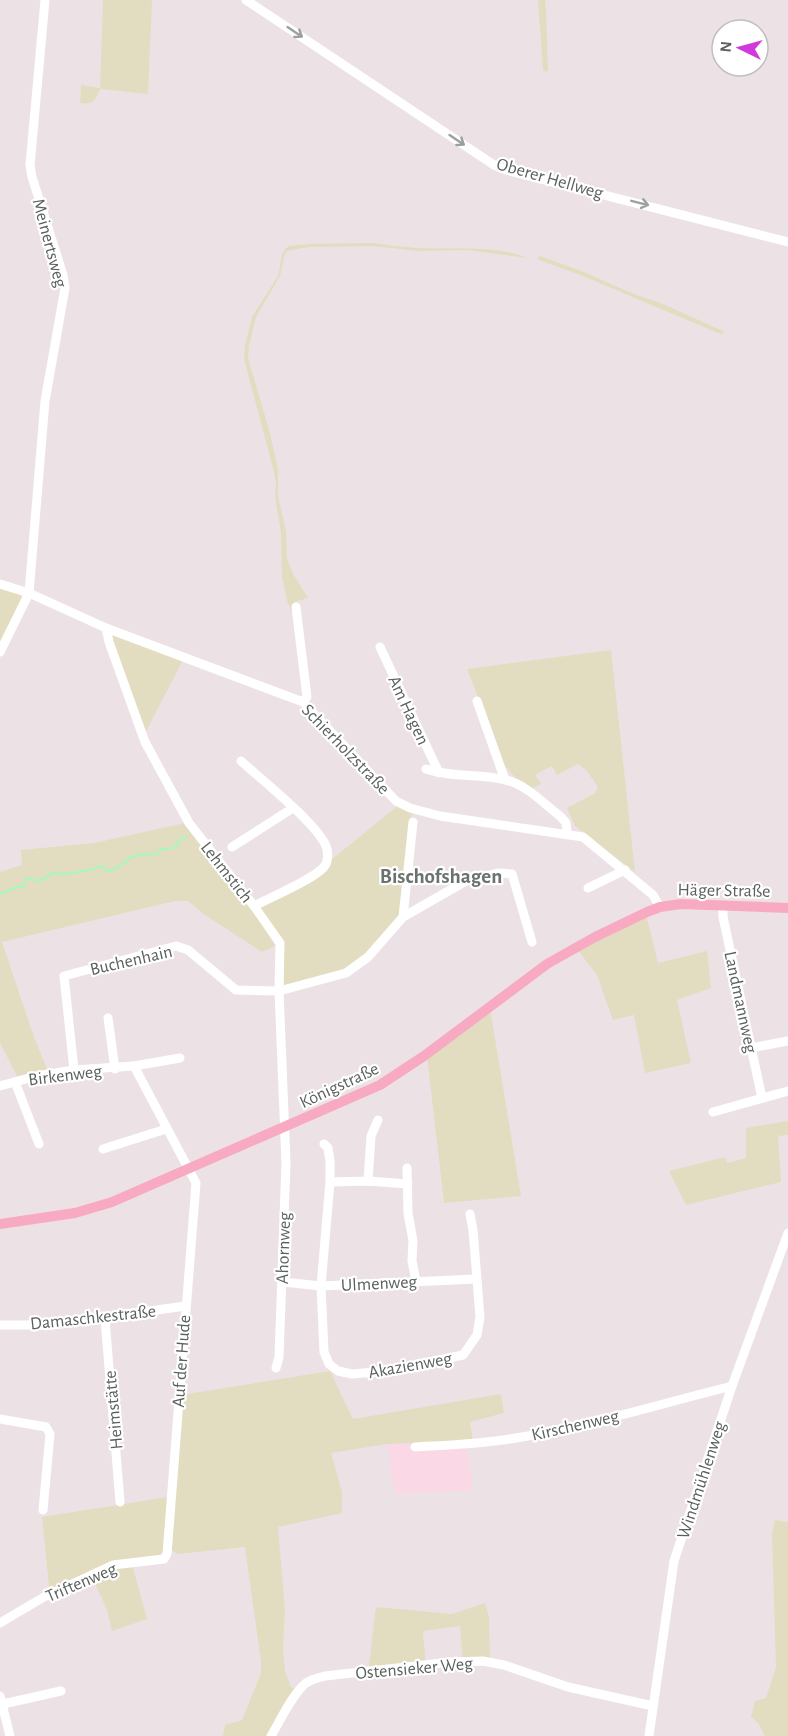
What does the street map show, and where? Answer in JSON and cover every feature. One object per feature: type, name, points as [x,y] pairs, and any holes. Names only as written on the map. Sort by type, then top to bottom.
[{"type":"main road","name":"Häger Straße","points":[[660,907],[681,904],[788,908]]},
{"type":"main road","name":"Königstraße","points":[[0,1224],[75,1213],[112,1203],[380,1085],[424,1056],[547,964],[596,937],[660,907]]},
{"type":"street","name":"Meinertsweg","points":[[29,593],[45,401],[65,288],[30,165],[45,0]]},
{"type":"street","name":"Oberer Hellweg","points":[[246,0],[500,167],[788,242]]},
{"type":"street","name":"Schierholzstraße","points":[[0,584],[29,593],[106,628],[303,702],[396,801],[410,808],[440,816],[583,837],[653,895],[660,907]]},
{"type":"street","points":[[0,652],[29,593]]},
{"type":"street","points":[[296,608],[308,697],[303,702]]},
{"type":"street","name":"Lehmstich","points":[[106,628],[145,742],[189,823],[280,943],[283,1129]]},
{"type":"street","name":"Am Hagen","points":[[380,647],[439,773]]},
{"type":"street","points":[[477,701],[505,780]]},
{"type":"street","points":[[241,761],[293,808],[320,836],[328,849],[326,864],[318,874],[254,906]]},
{"type":"street","name":"Am Hagen","points":[[426,769],[439,773],[505,780],[520,786],[561,817],[566,823],[567,833]]},
{"type":"street","points":[[232,847],[293,808]]},
{"type":"street","points":[[403,917],[413,822]]},
{"type":"street","points":[[588,888],[625,870]]},
{"type":"street","points":[[279,991],[346,973],[368,957],[403,917],[466,881],[498,873],[512,874],[532,942]]},
{"type":"street","name":"Landmannweg","points":[[723,906],[723,917],[762,1098]]},
{"type":"street","name":"Buchenhain","points":[[74,1070],[64,976],[176,946],[188,950],[236,990],[279,991]]},
{"type":"street","name":"Birkenweg","points":[[108,1018],[115,1069]]},
{"type":"street","points":[[751,1048],[788,1041]]},
{"type":"street","name":"Birkenweg","points":[[0,1086],[74,1070],[115,1069],[180,1058]]},
{"type":"street","points":[[134,1066],[166,1129],[190,1169]]},
{"type":"street","name":"Birkenweg","points":[[15,1082],[39,1144]]},
{"type":"street","points":[[713,1112],[788,1091]]},
{"type":"street","points":[[368,1181],[371,1136],[378,1120]]},
{"type":"street","points":[[103,1149],[166,1129]]},
{"type":"street","name":"Ahornweg","points":[[276,1368],[279,1357],[283,1282],[286,1163],[283,1129]]},
{"type":"street","name":"Akazienweg","points":[[324,1144],[328,1148],[330,1161],[321,1286],[324,1352],[329,1364],[338,1371],[352,1374],[387,1371],[463,1355],[477,1335],[480,1317],[470,1214]]},
{"type":"street","points":[[407,1168],[408,1213],[416,1281]]},
{"type":"street","name":"Auf der Hude","points":[[166,1554],[196,1183],[190,1169]]},
{"type":"street","points":[[330,1182],[368,1181],[408,1184]]},
{"type":"street","name":"Windmühlenweg","points":[[649,1736],[674,1561],[732,1386],[788,1233]]},
{"type":"street","name":"Ulmenweg","points":[[283,1282],[321,1286],[476,1279]]},
{"type":"street","name":"Damaschkestraße","points":[[0,1325],[52,1325],[185,1306]]},
{"type":"street","name":"Heimstätte","points":[[105,1318],[120,1502]]},
{"type":"street","name":"Kirschenweg","points":[[415,1447],[478,1444],[526,1437],[732,1386]]},
{"type":"street","points":[[0,1419],[46,1427],[50,1434],[43,1510]]},
{"type":"street","name":"Triftenweg","points":[[0,1623],[44,1597],[113,1565],[164,1559],[166,1554]]},
{"type":"street","name":"Ostensieker Weg","points":[[271,1736],[298,1691],[313,1679],[451,1662],[483,1662],[504,1665],[568,1687],[652,1706]]},
{"type":"street","points":[[10,1736],[1,1700],[61,1691]]},
{"type":"shaded area","points":[[103,0],[152,0],[148,94],[100,89],[93,101],[80,103],[81,85],[100,88]]},
{"type":"shaded area","points":[[538,0],[545,0],[546,9],[548,70],[546,72],[543,70]]},
{"type":"shaded area","points":[[372,243],[419,248],[489,249],[527,258],[467,250],[418,251],[372,246],[309,247],[287,251],[280,276],[256,317],[248,358],[270,433],[278,470],[278,496],[286,531],[287,558],[293,574],[308,598],[294,602],[295,619],[287,601],[282,577],[281,533],[274,472],[244,359],[245,346],[252,317],[278,276],[285,249],[289,246],[308,244]]},
{"type":"shaded area","points":[[540,256],[663,304],[723,331],[724,334],[537,259]]},
{"type":"shaded area","points":[[0,587],[21,595],[22,598],[0,646]]},
{"type":"shaded area","points":[[113,635],[183,660],[144,735],[111,638]]},
{"type":"shaded area","points":[[611,650],[635,872],[575,826],[567,808],[595,793],[598,787],[587,771],[578,764],[557,775],[552,766],[535,775],[541,784],[531,789],[519,782],[505,766],[467,669]]},
{"type":"shaded area","points":[[399,805],[412,812],[401,917],[366,956],[349,969],[284,988],[282,942],[259,905],[331,860]]},
{"type":"shaded area","points":[[185,823],[252,908],[275,946],[262,952],[205,915],[188,901],[175,901],[2,942],[47,1069],[17,1076],[0,1043],[0,872],[22,865],[21,850],[94,843]]},
{"type":"shaded area","points":[[646,914],[658,963],[707,951],[711,988],[677,1000],[691,1063],[645,1073],[634,1015],[613,1020],[597,975],[577,949]]},
{"type":"shaded area","points":[[490,1008],[521,1196],[444,1203],[427,1056]]},
{"type":"shaded area","points":[[788,1121],[788,1135],[778,1136],[781,1182],[686,1205],[669,1171],[725,1157],[727,1163],[746,1158],[746,1128]]},
{"type":"shaded area","points":[[330,1371],[353,1419],[501,1394],[504,1413],[470,1422],[473,1441],[387,1444],[331,1453],[342,1492],[342,1513],[278,1527],[285,1611],[283,1650],[285,1672],[291,1687],[298,1691],[269,1736],[223,1736],[225,1725],[242,1720],[261,1673],[261,1662],[245,1547],[178,1554],[170,1549],[181,1395]]},
{"type":"shaded area","points":[[466,1441],[473,1490],[395,1494],[387,1444]]},
{"type":"shaded area","points":[[168,1497],[164,1550],[160,1555],[121,1560],[56,1588],[49,1587],[42,1517]]},
{"type":"shaded area","points":[[775,1520],[788,1522],[788,1736],[765,1736],[758,1723],[751,1717],[755,1701],[766,1698],[776,1667],[772,1534]]},
{"type":"shaded area","points":[[132,1564],[147,1619],[112,1631],[107,1610],[92,1576]]},
{"type":"shaded area","points":[[485,1603],[489,1617],[490,1664],[463,1663],[460,1626],[423,1631],[426,1666],[368,1673],[376,1607],[452,1614]]},
{"type":"waterway","points":[[0,894],[23,887],[27,878],[38,881],[54,873],[67,874],[102,866],[107,871],[112,870],[133,857],[153,854],[161,849],[174,848],[181,838],[186,837]]},
{"type":"district","name":"Bischofshagen","points":[[441,876]]}]
